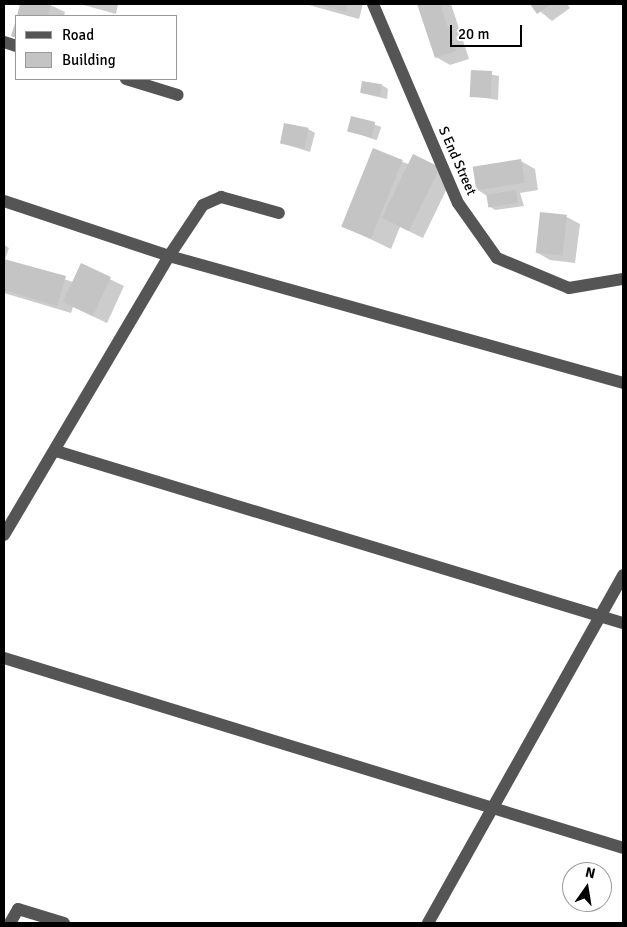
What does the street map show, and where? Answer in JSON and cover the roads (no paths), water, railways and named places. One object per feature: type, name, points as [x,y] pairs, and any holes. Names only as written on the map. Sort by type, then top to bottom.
[{"type":"street","name":"S End Street","points":[[372,4],[458,203],[497,258],[569,288],[623,279]]},
{"type":"street","points":[[129,80],[178,95]]},
{"type":"street","points":[[4,535],[56,451],[169,256],[203,204],[221,197],[279,213]]},
{"type":"street","points":[[4,201],[169,256],[623,383]]},
{"type":"street","points":[[56,451],[623,623]]},
{"type":"street","points":[[428,923],[496,807],[623,575]]},
{"type":"street","points":[[4,658],[496,807],[623,848]]},
{"type":"street","points":[[10,923],[18,909],[64,923]]}]
